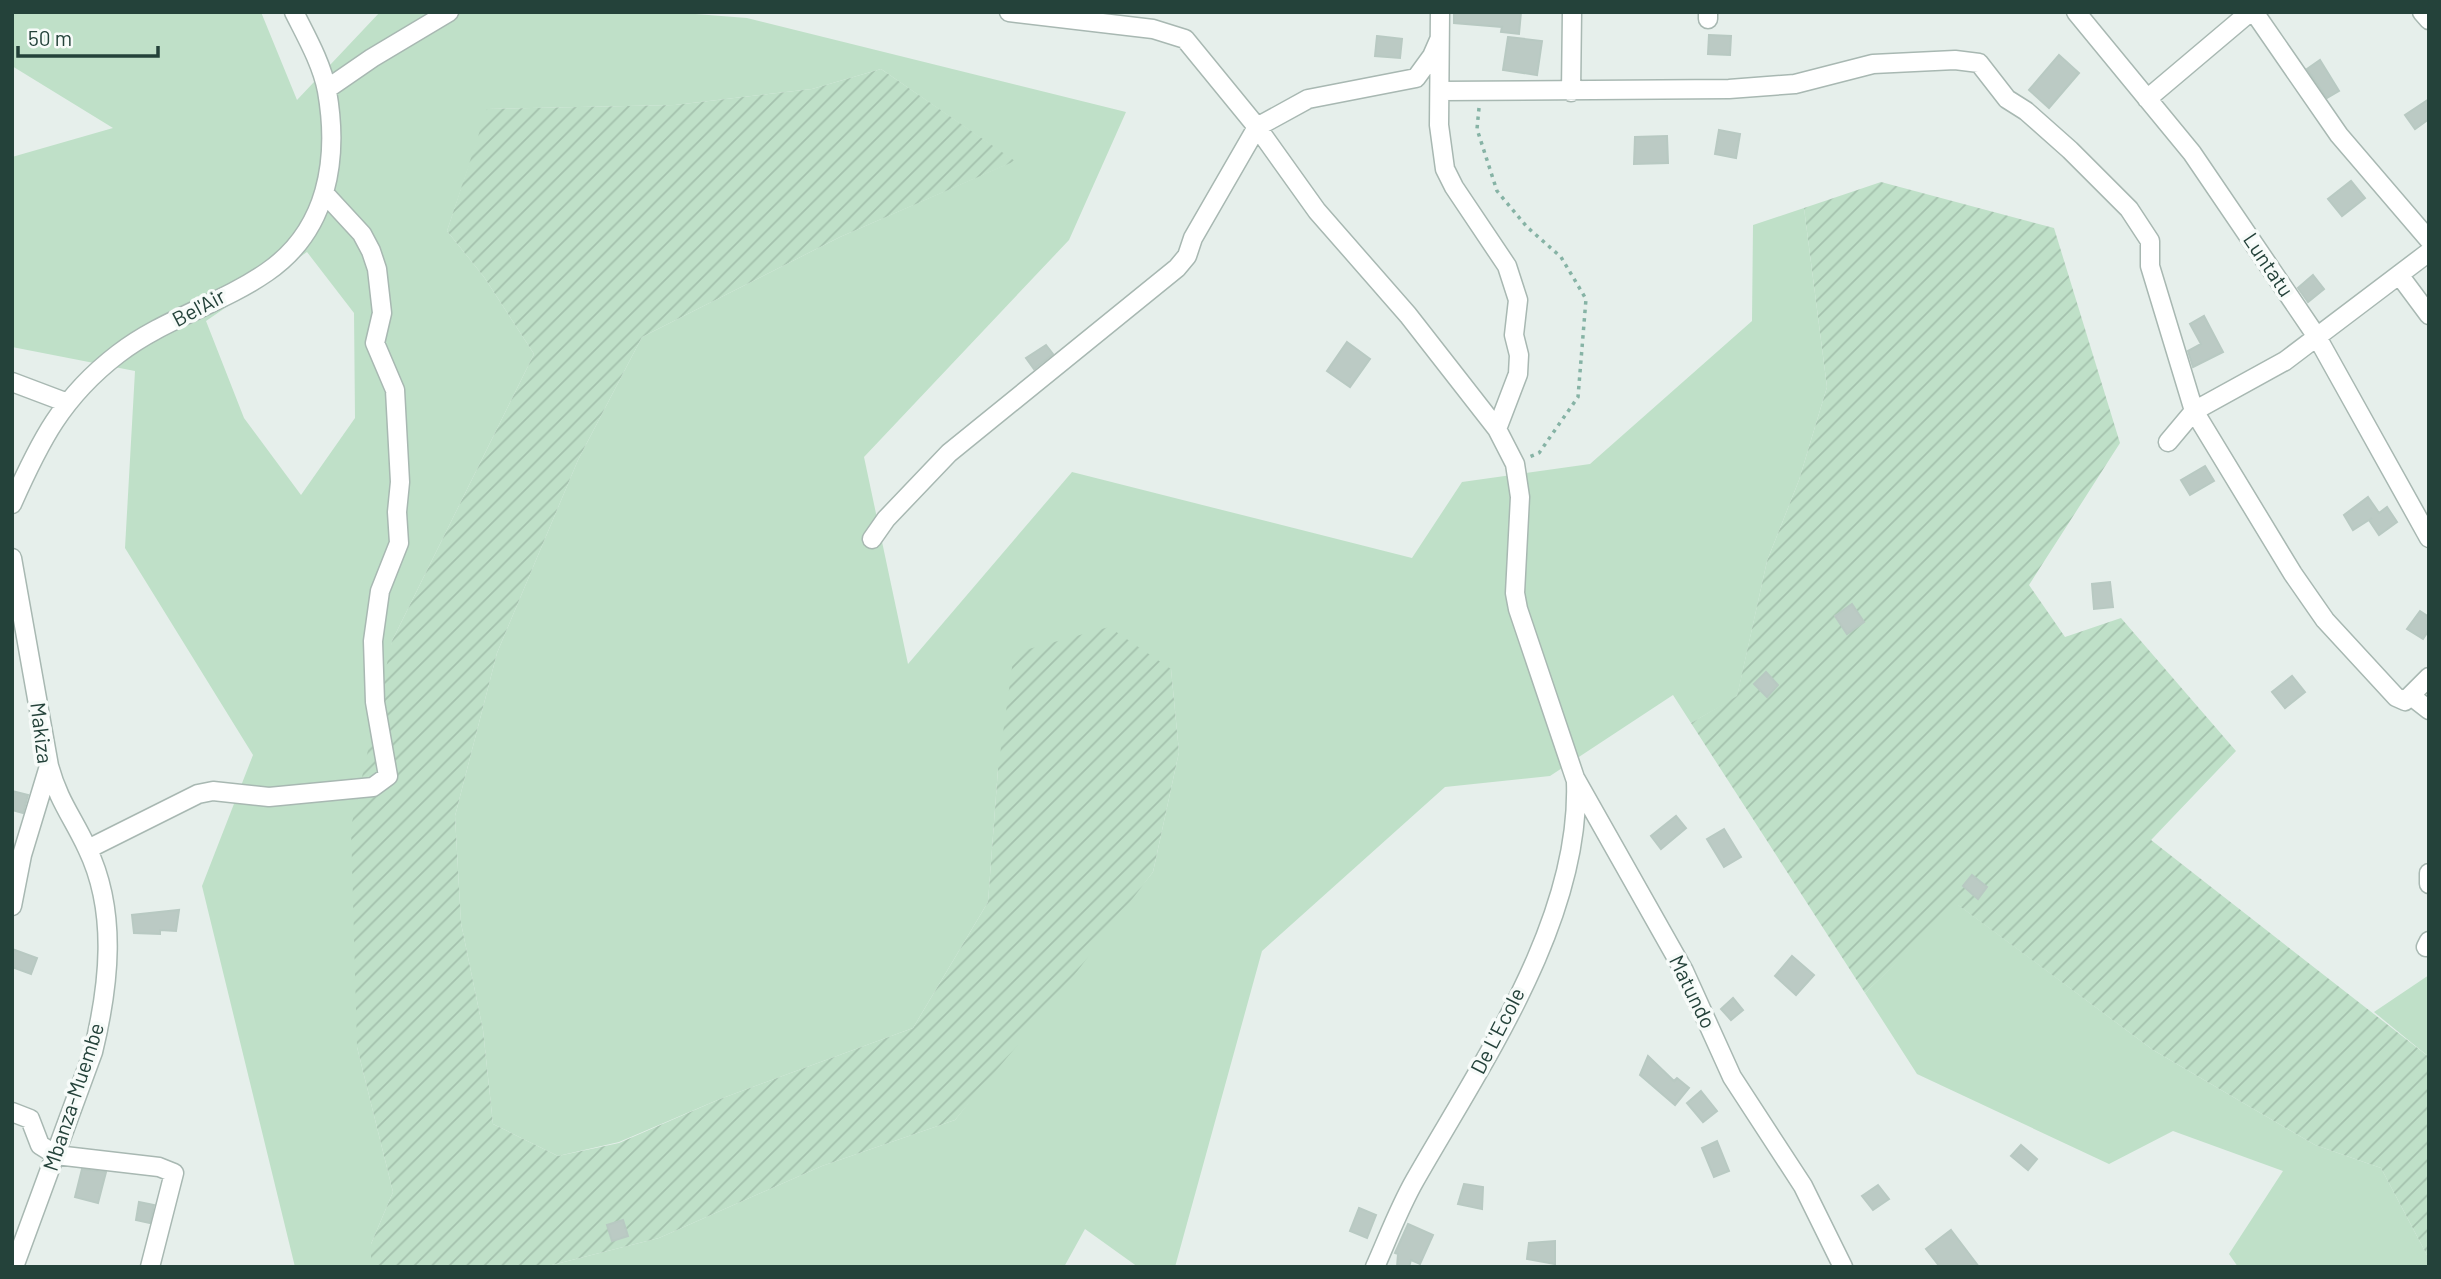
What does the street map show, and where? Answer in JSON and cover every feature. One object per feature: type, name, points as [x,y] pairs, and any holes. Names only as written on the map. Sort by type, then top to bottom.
[{"type":"street","points":[[294,12],[327,89],[381,52],[449,12]]},
{"type":"street","points":[[1009,12],[1153,29],[1185,39],[1257,127],[1317,211],[1408,316],[1497,429],[1515,464]]},
{"type":"street","points":[[1440,12],[1439,125],[1445,169],[1454,187],[1507,266],[1518,300],[1514,335],[1519,355],[1518,374],[1497,429]]},
{"type":"street","points":[[1571,92],[1572,12]]},
{"type":"street","name":"Luntatu","points":[[2076,12],[2192,153],[2317,337],[2429,538]]},
{"type":"street","points":[[2147,99],[2252,12],[2339,135],[2429,240]]},
{"type":"street","points":[[2422,12],[2429,20]]},
{"type":"street","points":[[872,538],[886,519],[949,453],[1177,268],[1187,256],[1193,238],[1257,127],[1308,99],[1416,78],[1432,56],[1439,40]]},
{"type":"street","points":[[1441,91],[1729,89],[1795,84],[1873,64],[1955,60],[1979,63],[2007,99],[2070,150],[2129,209],[2150,241],[2150,266],[2194,411],[2292,575],[2325,620],[2396,697],[2405,701],[2429,677]]},
{"type":"street","name":"Bel'Air","points":[[12,504],[32,460],[65,402],[119,353],[267,272],[299,243],[326,195],[330,144],[327,89]]},
{"type":"street","points":[[88,849],[198,794],[213,791],[269,797],[373,787],[388,776],[375,702],[373,641],[380,591],[399,543],[397,512],[400,482],[395,390],[375,343],[382,313],[377,269],[371,251],[362,234],[326,195]]},
{"type":"street","points":[[2168,442],[2194,411],[2265,373],[2429,252]]},
{"type":"street","points":[[2400,276],[2429,315]]},
{"type":"street","points":[[12,382],[65,402]]},
{"type":"street","name":"Matundo","points":[[1515,464],[1521,521],[1515,593],[1550,711],[1575,778],[1684,971],[1732,1077],[1803,1186],[1843,1267]]},
{"type":"street","name":"Makiza","points":[[12,558],[49,766],[22,855],[12,906]]},
{"type":"street","points":[[2412,696],[2429,710]]},
{"type":"street","name":"Mbanza-Muembe","points":[[14,1267],[93,1052],[102,1006],[108,930],[104,901],[88,849],[57,796],[49,766]]},
{"type":"street","name":"De L'Ecole","points":[[1374,1267],[1414,1183],[1461,1104],[1537,955],[1567,859],[1576,806],[1575,778]]},
{"type":"street","points":[[2429,873],[2429,884]]},
{"type":"street","points":[[12,1112],[30,1119],[40,1145],[56,1155],[159,1167],[174,1173],[150,1267]]},
{"type":"path","points":[[1481,92],[1477,129],[1497,191],[1527,227],[1561,257],[1586,299],[1578,397],[1539,453],[1515,464]]},
{"type":"green space","points":[[12,12],[261,12],[297,100],[380,12],[670,12],[747,18],[1126,112],[1069,240],[864,457],[908,664],[1072,472],[1412,558],[1462,482],[1590,464],[1752,321],[1753,225],[1804,208],[1827,387],[1799,480],[1767,561],[1737,697],[1691,723],[1673,695],[1550,776],[1445,787],[1262,951],[1175,1267],[1138,1267],[1085,1229],[1064,1267],[544,1267],[659,1238],[822,1166],[955,1120],[1153,872],[1179,752],[1171,669],[998,769],[988,902],[913,1028],[720,1099],[619,1142],[558,1156],[493,1124],[483,1030],[461,923],[455,816],[497,653],[578,460],[642,337],[840,237],[1014,161],[881,69],[812,89],[675,105],[488,109],[447,231],[484,277],[534,354],[392,641],[357,1047],[393,1192],[371,1244],[371,1267],[295,1267],[202,886],[253,755],[125,548],[135,371],[12,347],[12,157],[113,128],[12,66]],"holes":[[[307,252],[354,313],[355,418],[301,495],[244,418],[206,321]]]},
{"type":"green space","points":[[881,69],[1015,161],[840,237],[642,337],[578,460],[497,653],[455,816],[461,923],[483,1030],[493,1124],[558,1156],[619,1143],[720,1099],[913,1028],[988,902],[998,769],[1014,653],[1109,627],[1171,669],[1179,752],[1153,872],[1056,999],[955,1120],[822,1166],[659,1238],[544,1267],[371,1267],[371,1244],[393,1192],[357,1047],[351,827],[392,641],[534,354],[484,277],[447,231],[487,109],[675,105],[812,89]]},
{"type":"green space","points":[[1881,182],[2054,228],[2120,443],[2029,585],[2065,637],[2121,618],[2236,751],[2151,840],[2429,1057],[2429,1259],[2381,1168],[2315,1145],[2153,1050],[1958,905],[1865,993],[1691,723],[1737,696],[1767,561],[1799,480],[1827,387],[1804,208]]},
{"type":"green space","points":[[1957,904],[2153,1050],[2315,1145],[2381,1168],[2429,1259],[2429,1267],[2238,1267],[2229,1254],[2283,1171],[2173,1131],[2109,1164],[1917,1074],[1865,993]]},
{"type":"green space","points":[[2429,975],[2429,1057],[2374,1012]]},
{"type":"building","points":[[1454,12],[1521,12],[1519,34],[1501,32],[1502,27],[1454,23]]},
{"type":"building","points":[[1709,35],[1731,36],[1730,55],[1708,54]]},
{"type":"building","points":[[1377,36],[1402,39],[1400,58],[1375,56]]},
{"type":"building","points":[[1508,37],[1542,41],[1537,75],[1503,70]]},
{"type":"building","points":[[2059,55],[2079,73],[2049,108],[2029,90]]},
{"type":"building","points":[[2320,60],[2339,91],[2327,98],[2307,69]]},
{"type":"building","points":[[2429,99],[2429,119],[2415,129],[2405,115]]},
{"type":"building","points":[[1719,130],[1740,134],[1736,158],[1715,154]]},
{"type":"building","points":[[1667,136],[1668,163],[1634,164],[1635,137]]},
{"type":"building","points":[[2351,181],[2365,198],[2342,216],[2328,199]]},
{"type":"building","points":[[2313,275],[2324,289],[2308,302],[2298,288]]},
{"type":"building","points":[[2204,316],[2223,352],[2193,367],[2188,351],[2201,344],[2190,324]]},
{"type":"building","points":[[1347,342],[1370,359],[1350,387],[1327,371]]},
{"type":"building","points":[[1046,345],[1053,354],[1034,369],[1026,358]]},
{"type":"building","points":[[2205,466],[2214,481],[2190,495],[2181,480]]},
{"type":"building","points":[[2368,497],[2379,513],[2387,507],[2397,522],[2379,535],[2369,520],[2372,518],[2353,530],[2344,515]]},
{"type":"building","points":[[2110,582],[2113,607],[2094,609],[2092,584]]},
{"type":"building","points":[[1852,604],[1864,622],[1847,634],[1835,616]]},
{"type":"building","points":[[2420,611],[2429,617],[2429,630],[2423,639],[2407,629]]},
{"type":"building","points":[[1766,672],[1778,685],[1767,697],[1754,684]]},
{"type":"building","points":[[2292,676],[2305,692],[2285,708],[2272,692]]},
{"type":"building","points":[[12,791],[28,795],[23,813],[12,810]]},
{"type":"building","points":[[1676,816],[1686,828],[1661,849],[1651,836]]},
{"type":"building","points":[[1724,829],[1741,857],[1724,867],[1707,839]]},
{"type":"building","points":[[1972,875],[1987,887],[1978,899],[1963,886]]},
{"type":"building","points":[[179,910],[176,931],[160,930],[160,934],[134,933],[132,915]]},
{"type":"building","points":[[12,949],[37,958],[31,974],[12,967]]},
{"type":"building","points":[[1792,956],[1814,975],[1796,995],[1775,976]]},
{"type":"building","points":[[1733,998],[1743,1010],[1731,1020],[1721,1009]]},
{"type":"building","points":[[1648,1056],[1674,1081],[1677,1078],[1689,1088],[1675,1105],[1640,1075]]},
{"type":"building","points":[[1701,1091],[1717,1111],[1703,1122],[1687,1103]]},
{"type":"building","points":[[1717,1141],[1729,1171],[1714,1177],[1702,1148]]},
{"type":"building","points":[[2021,1145],[2037,1159],[2028,1170],[2011,1156]]},
{"type":"building","points":[[82,1169],[106,1172],[98,1203],[75,1197]]},
{"type":"building","points":[[1464,1184],[1483,1187],[1482,1209],[1458,1204]]},
{"type":"building","points":[[1878,1185],[1889,1199],[1873,1210],[1862,1196]]},
{"type":"building","points":[[139,1202],[154,1205],[150,1223],[136,1220]]},
{"type":"building","points":[[1359,1208],[1376,1215],[1367,1238],[1350,1231]]},
{"type":"building","points":[[623,1220],[628,1236],[612,1241],[607,1225]]},
{"type":"building","points":[[1408,1224],[1433,1235],[1420,1264],[1411,1260],[1409,1267],[1397,1267],[1398,1254],[1395,1253]]},
{"type":"building","points":[[1951,1230],[1979,1267],[1940,1267],[1926,1249]]},
{"type":"building","points":[[1555,1241],[1555,1264],[1527,1259],[1529,1243]]}]
